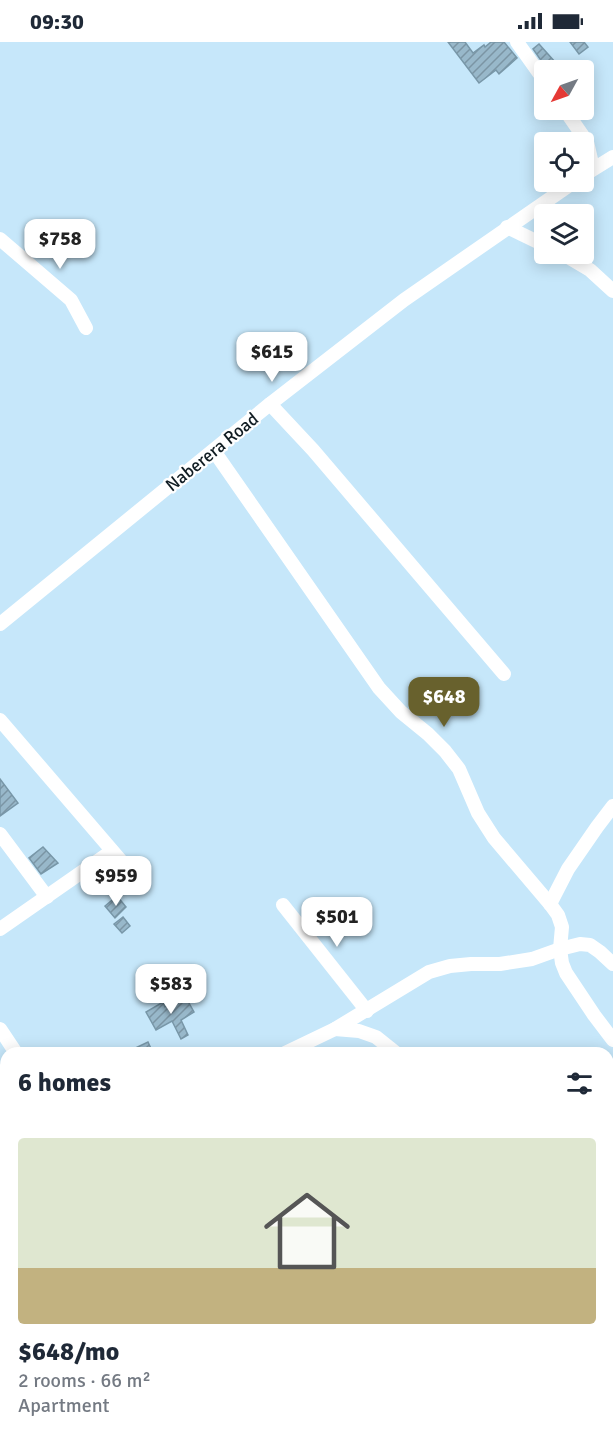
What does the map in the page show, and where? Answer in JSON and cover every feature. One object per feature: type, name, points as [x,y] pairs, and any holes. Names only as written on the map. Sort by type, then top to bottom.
[{"type":"street","points":[[524,45],[534,62]]},
{"type":"street","points":[[594,169],[613,157]]},
{"type":"street","name":"Naberera Road","points":[[549,204],[563,192]]},
{"type":"street","name":"Naberera Road","points":[[0,624],[270,404],[404,300],[507,227],[534,214]]},
{"type":"street","points":[[507,227],[534,240]]},
{"type":"street","points":[[0,239],[71,300],[86,328]]},
{"type":"street","points":[[580,264],[590,270]]},
{"type":"street","points":[[586,264],[613,291]]},
{"type":"street","points":[[270,404],[313,450],[504,674]]},
{"type":"street","points":[[214,451],[380,688],[400,712],[445,751],[459,769],[478,813],[494,838],[558,915],[562,927],[560,949],[566,973],[613,1040]]},
{"type":"street","points":[[0,720],[140,883]]},
{"type":"street","points":[[550,904],[568,869],[613,807]]},
{"type":"street","points":[[0,834],[47,897]]},
{"type":"street","points":[[0,929],[112,851]]},
{"type":"street","points":[[284,905],[367,1011]]},
{"type":"street","points":[[298,1047],[367,1011],[429,972],[450,966],[500,964],[532,959],[580,944],[590,945],[613,964]]},
{"type":"street","points":[[0,1029],[12,1047]]},
{"type":"street","points":[[335,1029],[359,1031],[376,1037],[388,1047]]},
{"type":"building","points":[[448,42],[465,42],[473,53],[491,42],[504,42],[517,58],[499,74],[496,70],[479,83]]},
{"type":"building","points":[[570,42],[584,42],[588,47],[579,54]]},
{"type":"building","points":[[539,44],[553,60],[541,60],[533,49]]},
{"type":"building","points":[[0,779],[18,803],[0,816]]},
{"type":"building","points":[[43,847],[58,863],[41,874],[29,858]]},
{"type":"building","points":[[117,896],[126,907],[115,918],[105,906]]},
{"type":"building","points":[[123,917],[130,926],[122,933],[114,924]]},
{"type":"building","points":[[185,996],[194,1012],[181,1020],[188,1035],[181,1039],[172,1021],[156,1030],[146,1012],[163,1002],[165,1007]]},
{"type":"building","points":[[148,1042],[150,1047],[138,1047]]}]
